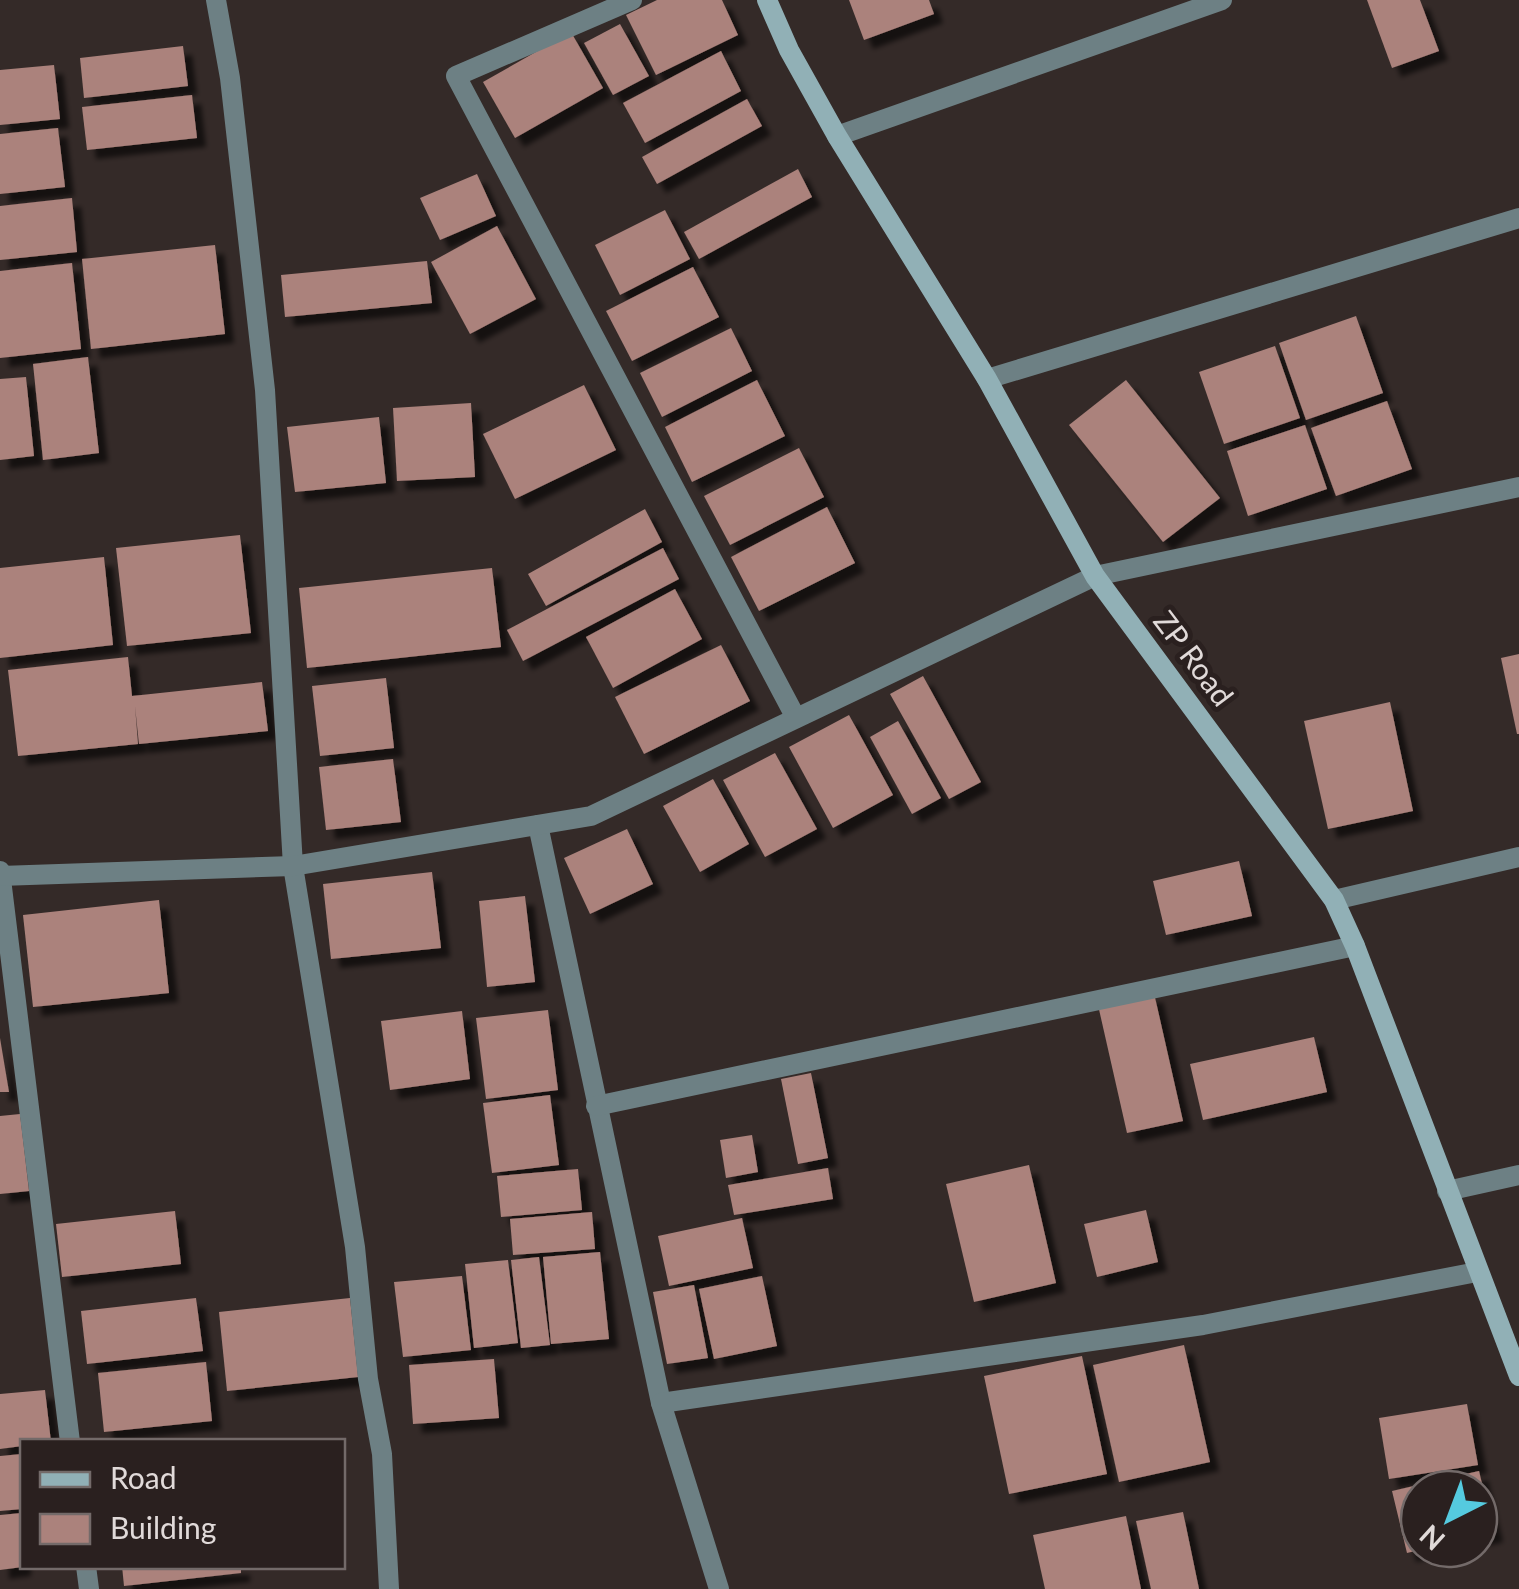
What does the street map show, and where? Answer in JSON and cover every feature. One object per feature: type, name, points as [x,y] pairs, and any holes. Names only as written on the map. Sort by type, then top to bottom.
[{"type":"street","points":[[216,0],[230,78],[265,390],[292,866],[355,1247],[368,1379],[382,1454],[389,1589]]},
{"type":"street","points":[[632,0],[456,76],[796,718]]},
{"type":"street","name":"ZP Road","points":[[767,0],[837,136],[987,380],[1094,576],[1334,900],[1519,1376]]},
{"type":"street","points":[[837,136],[1222,0]]},
{"type":"street","points":[[987,380],[1519,218]]},
{"type":"street","points":[[70,1439],[0,874],[292,866],[592,816],[1094,576],[1519,488]]},
{"type":"street","points":[[538,826],[661,1403],[719,1589]]},
{"type":"street","points":[[1334,900],[1519,857]]},
{"type":"street","points":[[596,1106],[1355,946]]},
{"type":"street","points":[[1447,1191],[1519,1174]]},
{"type":"street","points":[[661,1403],[1203,1325],[1477,1272]]},
{"type":"building","points":[[657,0],[722,0],[738,35],[656,75],[626,15]]},
{"type":"building","points":[[849,0],[929,0],[934,14],[864,40]]},
{"type":"building","points":[[1367,0],[1420,0],[1439,51],[1392,68]]},
{"type":"building","points":[[620,24],[649,76],[613,95],[584,43]]},
{"type":"building","points":[[571,32],[603,88],[515,138],[483,82]]},
{"type":"building","points":[[183,46],[188,86],[84,98],[80,58]]},
{"type":"building","points":[[721,51],[741,91],[645,143],[623,103]]},
{"type":"building","points":[[54,65],[60,119],[0,125],[0,70]]},
{"type":"building","points":[[192,95],[197,138],[87,150],[82,107]]},
{"type":"building","points":[[747,99],[762,126],[657,184],[642,157]]},
{"type":"building","points":[[58,128],[65,187],[0,194],[0,134]]},
{"type":"building","points":[[798,169],[812,197],[699,259],[684,232]]},
{"type":"building","points":[[477,174],[496,216],[440,240],[420,198]]},
{"type":"building","points":[[72,198],[77,252],[0,260],[0,206]]},
{"type":"building","points":[[665,210],[690,259],[620,295],[595,245]]},
{"type":"building","points":[[497,226],[536,299],[470,334],[431,262]]},
{"type":"building","points":[[215,245],[225,334],[91,349],[82,259]]},
{"type":"building","points":[[427,261],[432,303],[285,317],[281,275]]},
{"type":"building","points":[[72,263],[81,349],[0,358],[0,271]]},
{"type":"building","points":[[693,267],[719,317],[632,361],[606,311]]},
{"type":"building","points":[[1356,316],[1383,393],[1306,420],[1279,343]]},
{"type":"building","points":[[731,328],[752,371],[662,417],[640,373]]},
{"type":"building","points":[[1275,346],[1300,418],[1224,444],[1199,372]]},
{"type":"building","points":[[88,357],[99,453],[43,460],[33,364]]},
{"type":"building","points":[[26,377],[34,456],[0,460],[0,379]]},
{"type":"building","points":[[757,380],[785,436],[692,482],[665,427]]},
{"type":"building","points":[[1126,380],[1220,498],[1163,542],[1069,425]]},
{"type":"building","points":[[584,385],[616,450],[515,499],[483,434]]},
{"type":"building","points":[[1387,401],[1412,469],[1336,496],[1311,428]]},
{"type":"building","points":[[471,403],[475,477],[397,481],[393,408]]},
{"type":"building","points":[[379,417],[386,483],[295,492],[287,427]]},
{"type":"building","points":[[1305,425],[1327,489],[1248,516],[1227,451]]},
{"type":"building","points":[[799,448],[824,497],[730,545],[704,496]]},
{"type":"building","points":[[827,507],[855,563],[759,611],[731,557]]},
{"type":"building","points":[[645,509],[662,542],[546,606],[528,574]]},
{"type":"building","points":[[240,535],[251,633],[127,646],[116,548]]},
{"type":"building","points":[[663,548],[679,579],[523,661],[507,630]]},
{"type":"building","points":[[104,557],[113,645],[0,658],[0,568]]},
{"type":"building","points":[[492,568],[501,647],[307,668],[299,588]]},
{"type":"building","points":[[675,589],[702,639],[613,688],[586,637]]},
{"type":"building","points":[[721,645],[750,701],[644,754],[615,697]]},
{"type":"building","points":[[1519,654],[1519,734],[1517,734],[1501,658]]},
{"type":"building","points":[[128,657],[132,696],[262,682],[268,731],[139,744],[135,706],[138,744],[18,756],[8,670]]},
{"type":"building","points":[[923,676],[981,782],[949,799],[890,694]]},
{"type":"building","points":[[386,678],[394,748],[320,756],[312,686]]},
{"type":"building","points":[[1390,702],[1413,811],[1328,829],[1304,721]]},
{"type":"building","points":[[849,715],[893,795],[833,828],[789,747]]},
{"type":"building","points":[[898,721],[941,798],[912,814],[870,737]]},
{"type":"building","points":[[775,753],[817,829],[765,857],[723,780]]},
{"type":"building","points":[[393,759],[401,822],[326,830],[319,767]]},
{"type":"building","points":[[713,779],[749,844],[700,872],[663,806]]},
{"type":"building","points":[[627,829],[653,884],[590,914],[564,858]]},
{"type":"building","points":[[1239,861],[1252,916],[1166,935],[1153,881]]},
{"type":"building","points":[[432,872],[441,948],[331,959],[323,884]]},
{"type":"building","points":[[525,896],[535,982],[487,987],[479,901]]},
{"type":"building","points":[[159,900],[169,993],[33,1007],[23,915]]},
{"type":"building","points":[[1154,993],[1183,1121],[1127,1133],[1098,1005]]},
{"type":"building","points":[[548,1010],[558,1090],[486,1099],[476,1018]]},
{"type":"building","points":[[462,1011],[470,1079],[390,1090],[381,1021]]},
{"type":"building","points":[[1314,1037],[1327,1092],[1203,1120],[1190,1064]]},
{"type":"building","points":[[0,1038],[9,1092],[0,1092]]},
{"type":"building","points":[[811,1073],[828,1158],[798,1164],[781,1079]]},
{"type":"building","points":[[550,1095],[559,1165],[492,1173],[483,1103]]},
{"type":"building","points":[[20,1114],[29,1191],[0,1194],[0,1116]]},
{"type":"building","points":[[752,1135],[758,1172],[726,1178],[720,1140]]},
{"type":"building","points":[[1029,1165],[1056,1283],[974,1302],[946,1184]]},
{"type":"building","points":[[828,1168],[833,1199],[734,1215],[728,1185]]},
{"type":"building","points":[[578,1169],[582,1210],[501,1217],[497,1176]]},
{"type":"building","points":[[1146,1210],[1158,1262],[1097,1277],[1084,1224]]},
{"type":"building","points":[[175,1211],[181,1264],[62,1277],[56,1224]]},
{"type":"building","points":[[592,1212],[595,1249],[513,1255],[510,1219]]},
{"type":"building","points":[[742,1218],[753,1268],[669,1286],[658,1236]]},
{"type":"building","points":[[600,1252],[609,1339],[551,1344],[543,1257]]},
{"type":"building","points":[[539,1257],[550,1345],[521,1348],[511,1260]]},
{"type":"building","points":[[508,1260],[518,1343],[474,1348],[465,1264]]},
{"type":"building","points":[[462,1276],[471,1350],[403,1357],[394,1282]]},
{"type":"building","points":[[762,1276],[777,1346],[714,1359],[699,1289]]},
{"type":"building","points":[[694,1285],[708,1358],[667,1364],[653,1292]]},
{"type":"building","points":[[196,1298],[203,1351],[87,1364],[81,1311]]},
{"type":"building","points":[[350,1298],[358,1377],[227,1391],[219,1312]]},
{"type":"building","points":[[1184,1345],[1210,1462],[1119,1482],[1093,1365]]},
{"type":"building","points":[[1082,1356],[1107,1474],[1009,1494],[984,1376]]},
{"type":"building","points":[[494,1359],[499,1418],[413,1424],[409,1365]]},
{"type":"building","points":[[206,1362],[212,1421],[104,1432],[98,1373]]},
{"type":"building","points":[[45,1390],[51,1439],[20,1439],[20,1446],[0,1449],[0,1394]]},
{"type":"building","points":[[1467,1404],[1478,1465],[1399,1469],[1399,1477],[1389,1479],[1379,1418]]},
{"type":"building","points":[[20,1454],[20,1509],[0,1511],[0,1456]]},
{"type":"building","points":[[1399,1489],[1399,1520],[1392,1491]]},
{"type":"building","points":[[1183,1512],[1199,1589],[1151,1589],[1136,1521]]},
{"type":"building","points":[[20,1513],[20,1567],[0,1570],[0,1515]]},
{"type":"building","points":[[1126,1516],[1141,1589],[1045,1589],[1033,1535]]},
{"type":"building","points":[[122,1569],[241,1569],[241,1573],[124,1586]]}]
